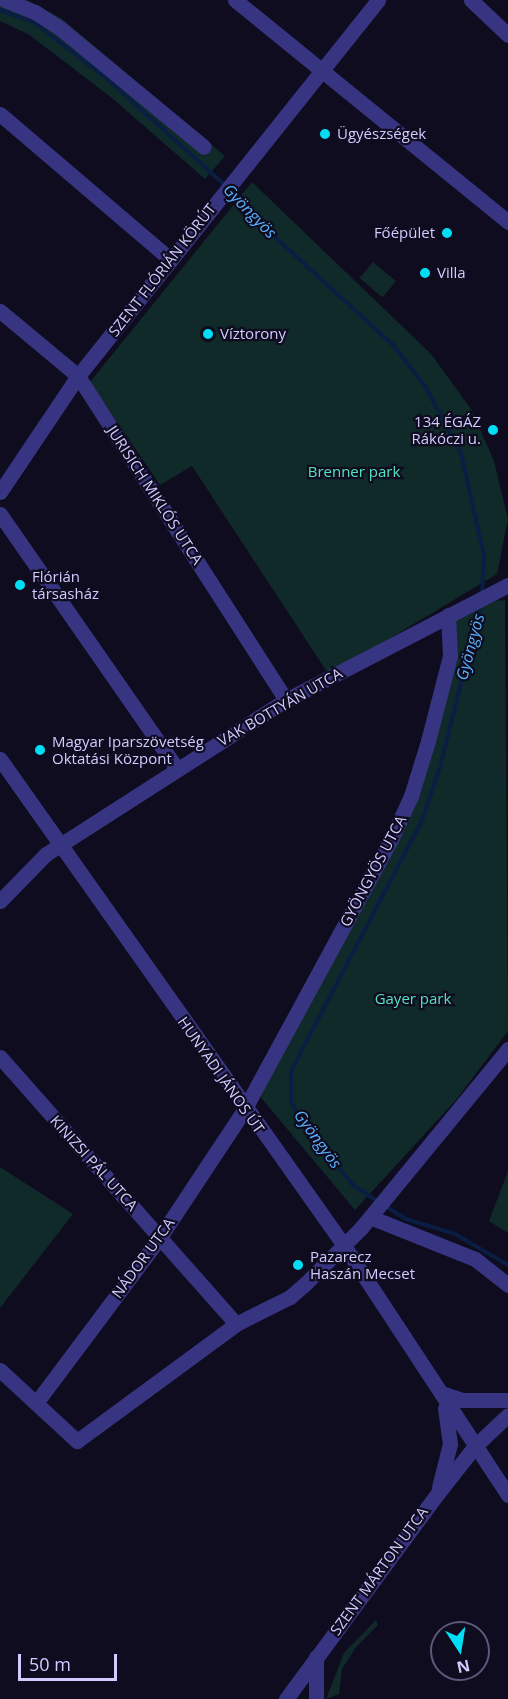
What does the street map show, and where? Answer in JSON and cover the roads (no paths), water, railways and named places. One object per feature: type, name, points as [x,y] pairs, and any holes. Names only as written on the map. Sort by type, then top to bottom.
[{"type":"street","points":[[5,0],[35,12],[61,29],[204,147]]},
{"type":"street","points":[[235,0],[508,222]]},
{"type":"street","name":"SZENT FLÓRIÁN KÖRÚT","points":[[0,492],[78,376],[378,0]]},
{"type":"street","points":[[471,0],[508,35]]},
{"type":"street","points":[[0,114],[170,259]]},
{"type":"street","name":"JURISICH MIKLÓS UTCA","points":[[0,311],[78,376],[286,700]]},
{"type":"street","points":[[0,514],[177,769]]},
{"type":"street","name":"VAK BOTTYÁN UTCA","points":[[0,902],[35,863],[60,844],[286,700],[502,588]]},
{"type":"street","name":"GYÖNGYÖS UTCA","points":[[244,1110],[411,796],[450,656],[448,615]]},
{"type":"street","name":"HUNYADI JÁNOS ÚT","points":[[0,759],[244,1110],[345,1247],[508,1495]]},
{"type":"street","points":[[0,1370],[77,1441],[236,1324],[290,1297],[345,1247],[508,1048]]},
{"type":"street","name":"KINIZSI PÁL UTCA","points":[[0,1057],[236,1324]]},
{"type":"street","name":"NÁDOR UTCA","points":[[36,1403],[160,1237],[244,1110]]},
{"type":"street","points":[[371,1215],[475,1259],[508,1285]]},
{"type":"street","points":[[441,1393],[462,1401],[508,1400]]},
{"type":"street","name":"HUNYADI JÁNOS ÚT","points":[[438,1493],[450,1435],[441,1393]]},
{"type":"street","name":"SZENT MÁRTON UTCA","points":[[286,1699],[438,1493],[476,1446],[508,1415]]},
{"type":"street","points":[[316,1657],[316,1699]]},
{"type":"waterway","name":"Gyöngyös","points":[[0,10],[35,23],[106,78],[225,185]]},
{"type":"waterway","name":"Gyöngyös","points":[[230,190],[275,237],[393,345],[425,386],[461,453],[484,556],[482,594]]},
{"type":"waterway","name":"Gyöngyös","points":[[379,1202],[353,1185],[304,1125],[291,1102],[291,1071],[422,820],[440,767],[481,604]]},
{"type":"waterway","name":"Gyöngyös","points":[[385,1206],[406,1219],[455,1234],[508,1265]]},
{"type":"place","name":"Ügyészségek","points":[[325,134]]},
{"type":"place","name":"Főépület","points":[[447,233]]},
{"type":"place","name":"Villa","points":[[425,273]]},
{"type":"place","name":"Víztorony","points":[[208,334]]},
{"type":"place","name":"134 ÉGÁZ Rákóczi u.","points":[[493,430]]},
{"type":"place","name":"Flórián társasház","points":[[20,585]]},
{"type":"place","name":"Magyar Iparszövetség Oktatási Központ","points":[[40,750]]},
{"type":"place","name":"Pazarecz Haszán Mecset","points":[[298,1265]]},
{"type":"park label","name":"Brenner park","points":[[354,472]]},
{"type":"park label","name":"Gayer park","points":[[413,999]]}]
